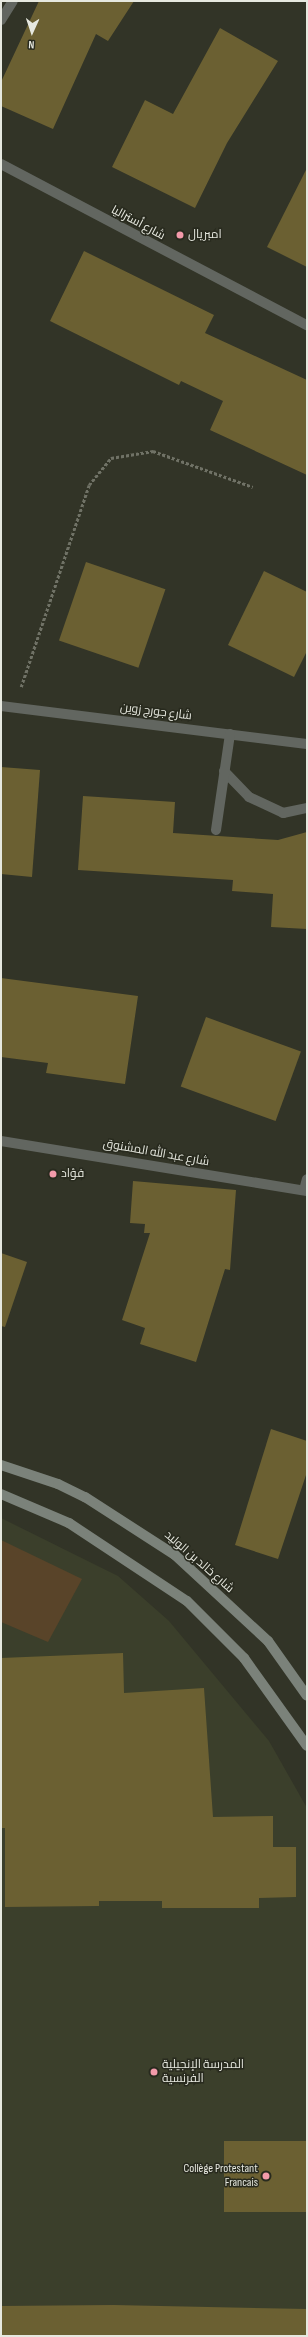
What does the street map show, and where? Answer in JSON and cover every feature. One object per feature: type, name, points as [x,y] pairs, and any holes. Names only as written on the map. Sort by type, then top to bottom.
[{"type":"main road","name":"شارع خالد بن الوليد","points":[[1,1465],[58,1484],[84,1497],[176,1555],[268,1641],[307,1696]]},
{"type":"main road","points":[[1,1494],[69,1523],[128,1560],[187,1601],[244,1658],[307,1746]]},
{"type":"street","points":[[1,20],[13,1]]},
{"type":"street","name":"شارع أستراليا","points":[[1,164],[307,325]]},
{"type":"street","name":"شارع جورج زوين","points":[[1,706],[307,744]]},
{"type":"street","points":[[216,830],[230,734]]},
{"type":"street","points":[[224,771],[249,797],[283,813],[307,808]]},
{"type":"street","name":"شارع عبد الله المشنوق","points":[[1,1141],[305,1191]]},
{"type":"street","points":[[305,1191],[307,1180]]},
{"type":"path","points":[[14,707],[89,485],[110,458],[153,451],[253,487]]},
{"type":"shaded area","name":"المدرسة الإنجيلية الفرنسية","points":[[1,1518],[118,1576],[169,1621],[269,1741],[307,1808],[307,2336],[1,2336]]},
{"type":"shaded area","points":[[1,1540],[82,1579],[48,1642],[1,1622]]},
{"type":"building","points":[[39,1],[134,1],[108,41],[96,34],[53,129],[1,106],[1,82]]},
{"type":"building","points":[[220,28],[278,61],[227,143],[195,208],[112,167],[145,100],[173,114]]},
{"type":"building","points":[[307,168],[307,267],[267,247]]},
{"type":"building","points":[[84,251],[214,315],[205,333],[307,380],[307,475],[210,430],[223,401],[181,381],[179,385],[50,321]]},
{"type":"building","points":[[86,562],[165,589],[138,668],[59,640]]},
{"type":"building","points":[[264,571],[307,592],[307,651],[294,677],[228,645]]},
{"type":"building","points":[[1,767],[40,770],[32,877],[1,874]]},
{"type":"building","points":[[83,796],[175,802],[173,833],[278,840],[307,832],[307,929],[271,927],[273,894],[232,891],[233,880],[78,870]]},
{"type":"building","points":[[1,978],[138,996],[125,1084],[46,1073],[48,1063],[1,1057]]},
{"type":"building","points":[[206,1017],[301,1052],[276,1121],[181,1087]]},
{"type":"building","points":[[133,1181],[236,1190],[230,1270],[225,1269],[196,1362],[140,1344],[145,1328],[122,1320],[150,1233],[144,1233],[145,1224],[130,1223]]},
{"type":"building","points":[[1,1253],[27,1262],[5,1327],[1,1326]]},
{"type":"building","points":[[271,1429],[307,1441],[307,1472],[278,1559],[235,1545]]},
{"type":"building","points":[[123,1653],[124,1693],[204,1688],[213,1817],[273,1816],[273,1847],[296,1847],[296,1897],[259,1898],[259,1908],[162,1908],[162,1901],[99,1901],[99,1906],[5,1907],[5,1828],[1,1828],[1,1658]]},
{"type":"building","name":"Collège Protestant Francais","points":[[224,2141],[307,2141],[307,2212],[224,2212]]},
{"type":"building","points":[[113,2305],[307,2309],[307,2336],[1,2336],[1,2306]]},
{"type":"place","name":"امبريال","points":[[180,235]]},
{"type":"place","name":"فؤاد","points":[[53,1174]]},
{"type":"place","name":"المدرسة الإنجيلية الفرنسية","points":[[154,2072]]},
{"type":"place","name":"Collège Protestant Francais","points":[[266,2176]]}]
